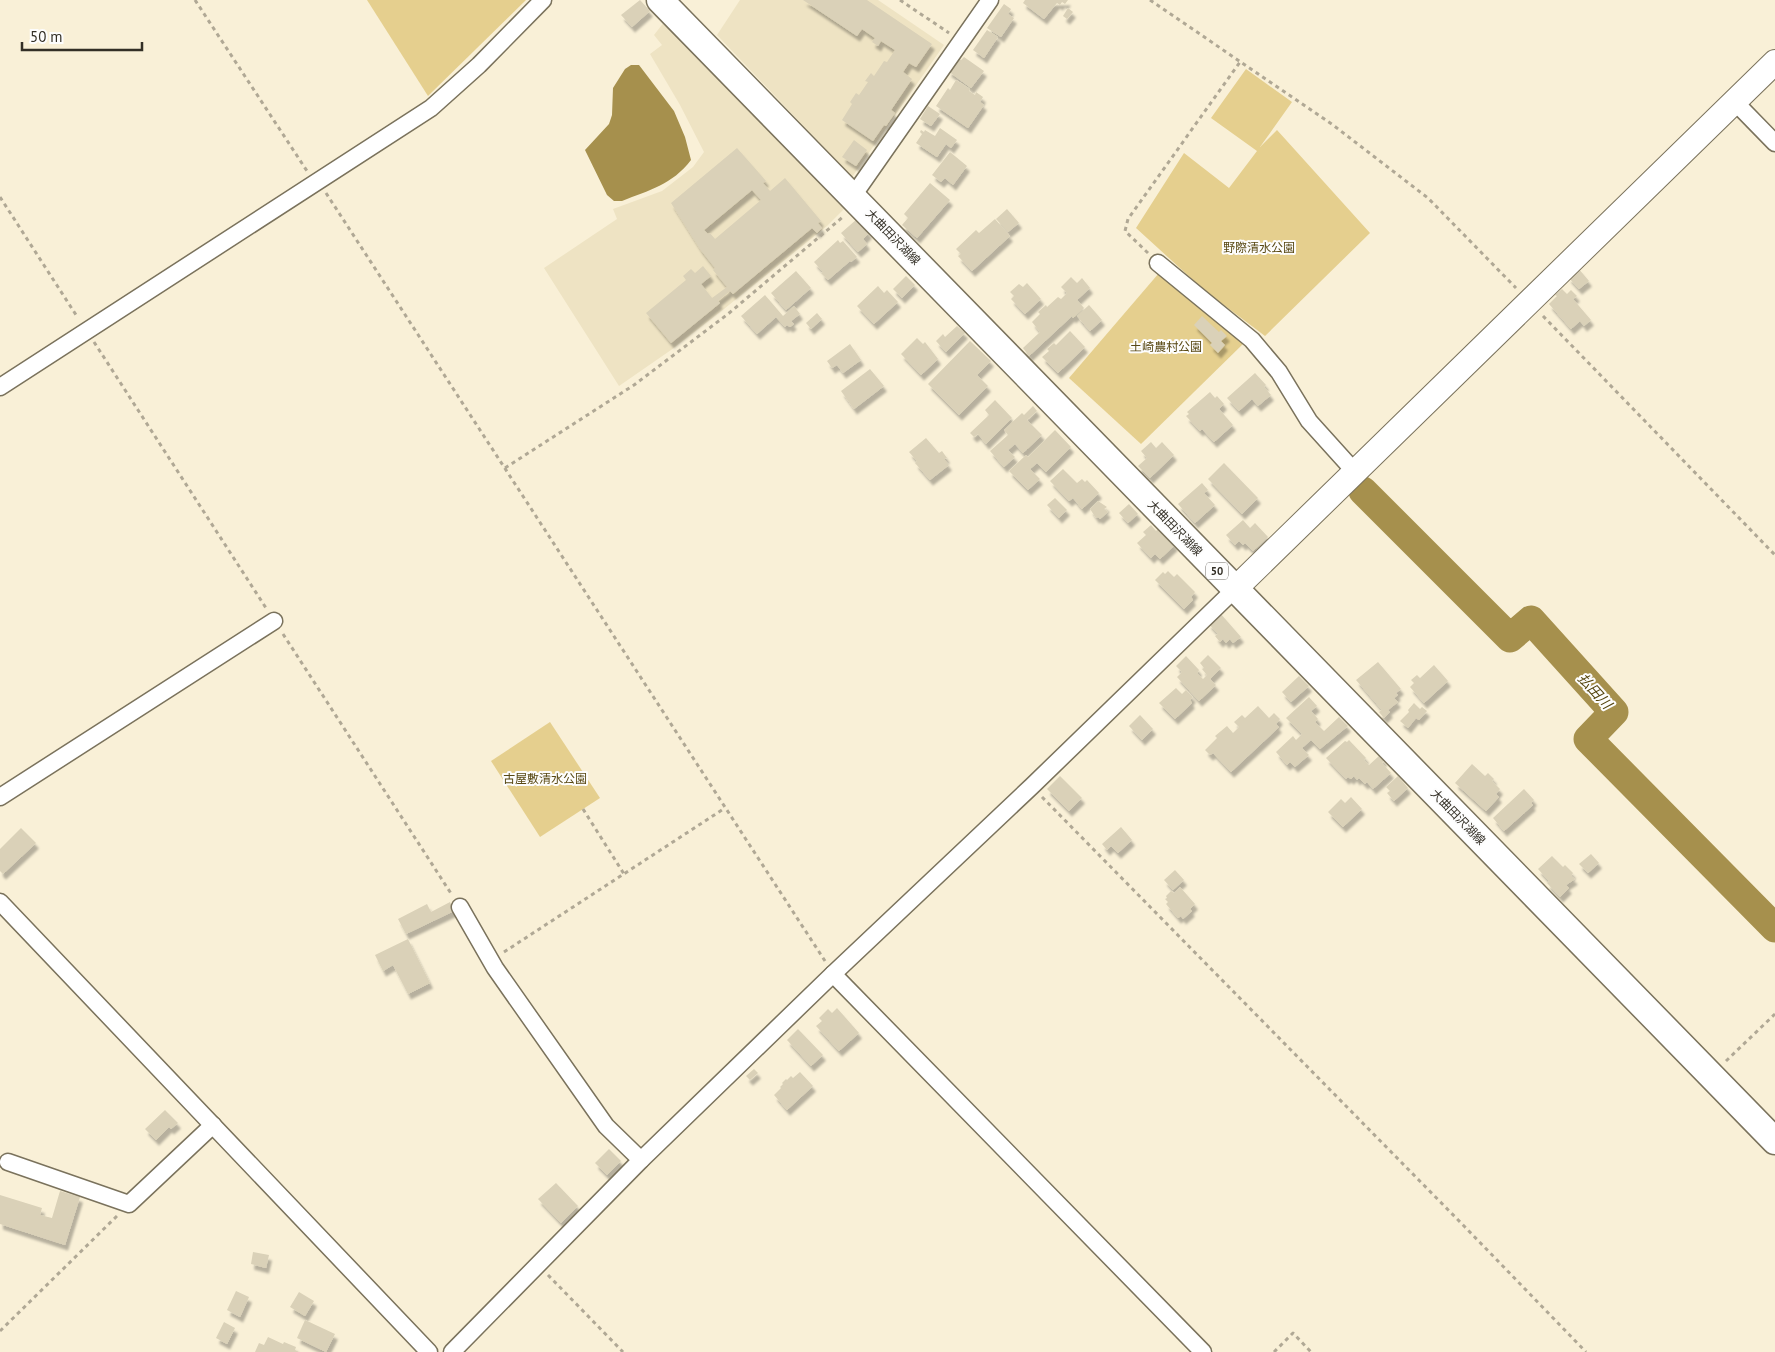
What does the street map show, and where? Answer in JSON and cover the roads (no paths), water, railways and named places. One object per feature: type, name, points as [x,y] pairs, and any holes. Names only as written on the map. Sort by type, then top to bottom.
[{"type":"main road","name":"大曲田沢湖線","points":[[660,0],[1775,1141]]},
{"type":"street","points":[[0,387],[431,108],[479,65],[543,0]]},
{"type":"street","points":[[856,200],[990,0]]},
{"type":"street","points":[[452,1352],[641,1160],[833,974],[1032,786],[1775,62]]},
{"type":"street","points":[[1734,101],[1775,143]]},
{"type":"street","points":[[1158,263],[1252,340],[1280,372],[1309,421],[1355,472]]},
{"type":"street","points":[[0,797],[274,621]]},
{"type":"street","points":[[0,902],[430,1352]]},
{"type":"street","points":[[460,907],[491,961],[606,1126],[641,1160]]},
{"type":"street","points":[[833,974],[1203,1352]]},
{"type":"street","points":[[8,1162],[129,1204],[213,1125]]},
{"type":"waterway","name":"払田川","points":[[1363,491],[1510,638],[1531,620],[1614,712],[1588,739],[1775,928]]},
{"type":"park label","name":"野際清水公園","points":[[1259,248]]},
{"type":"park label","name":"土崎農村公園","points":[[1166,347]]},
{"type":"park label","name":"古屋敷清水公園","points":[[545,779]]}]
